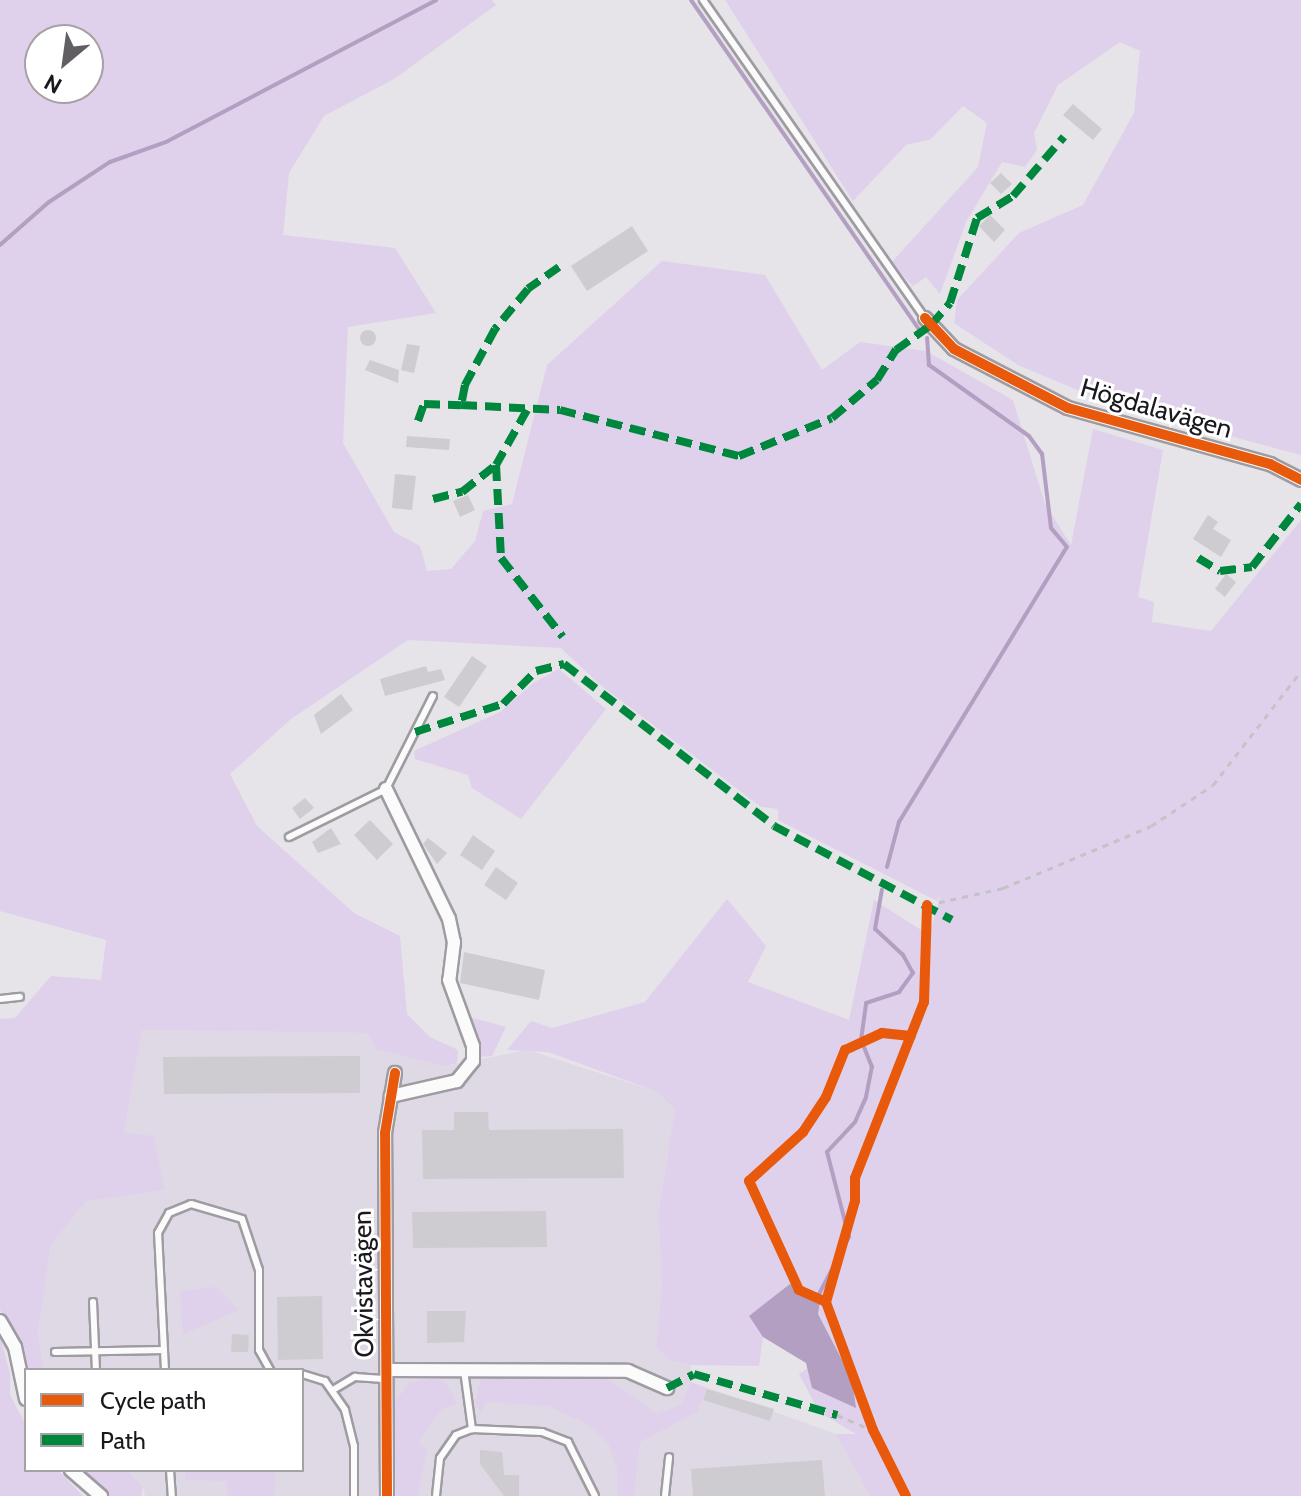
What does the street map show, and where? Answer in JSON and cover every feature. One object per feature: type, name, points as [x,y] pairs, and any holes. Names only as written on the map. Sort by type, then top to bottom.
[{"type":"street","name":"Högdalavägen","points":[[925,318],[954,349],[1068,408],[1270,464],[1301,480]]},
{"type":"street","points":[[386,789],[449,919],[454,942],[449,980],[473,1046],[473,1061],[457,1081],[391,1096]]},
{"type":"street","name":"Okvistavägen","points":[[387,1496],[385,1133],[395,1073]]},
{"type":"street","points":[[0,1321],[15,1347],[24,1390]]},
{"type":"street","name":"Okvistavägen","points":[[387,1374],[464,1369],[628,1371],[667,1388]]},
{"type":"street","points":[[73,1472],[101,1496]]},
{"type":"lane","name":"Högdalavägen","points":[[703,0],[925,318]]},
{"type":"lane","points":[[289,837],[386,789],[433,696]]},
{"type":"lane","points":[[0,999],[20,997]]},
{"type":"lane","points":[[165,1368],[158,1233],[169,1213],[191,1204],[215,1207],[242,1219],[259,1270],[259,1350],[269,1368]]},
{"type":"lane","points":[[93,1302],[96,1368]]},
{"type":"lane","points":[[55,1352],[164,1350]]},
{"type":"lane","points":[[464,1369],[472,1429]]},
{"type":"lane","points":[[333,1390],[355,1377],[387,1374]]},
{"type":"lane","points":[[304,1375],[325,1381],[345,1410],[354,1446],[354,1496]]},
{"type":"lane","points":[[436,1496],[440,1458],[456,1435],[472,1429],[542,1432],[568,1442],[595,1496]]},
{"type":"lane","points":[[665,1496],[669,1457]]},
{"type":"lane","points":[[170,1472],[172,1496]]},
{"type":"path","points":[[926,919],[927,905],[1003,888],[1151,826],[1213,785],[1301,671]]},
{"type":"path","points":[[837,1415],[873,1430]]},
{"type":"path","points":[[868,1417],[880,1443]]},
{"type":"shaded area","points":[[0,0],[492,0],[496,5],[394,79],[324,116],[289,173],[283,235],[395,248],[436,313],[348,327],[343,443],[394,532],[420,546],[427,571],[451,569],[475,541],[483,511],[512,504],[547,365],[662,261],[765,275],[822,370],[860,342],[926,351],[1013,400],[1045,504],[1071,545],[1093,429],[1163,450],[1138,597],[1154,602],[1152,622],[1211,631],[1301,520],[1301,1496],[870,1496],[836,1434],[856,1434],[819,1412],[799,1374],[809,1367],[812,1388],[855,1407],[852,1379],[818,1314],[750,1317],[763,1337],[759,1366],[691,1365],[669,1360],[656,1347],[662,1283],[658,1213],[675,1109],[658,1092],[548,1052],[507,1050],[531,1021],[552,1028],[645,1002],[727,899],[766,946],[748,982],[849,1020],[874,900],[929,935],[941,893],[937,901],[778,820],[778,809],[761,807],[598,683],[561,648],[408,640],[291,719],[230,774],[257,826],[354,913],[400,936],[407,1014],[430,1037],[458,1050],[457,1063],[446,1066],[376,1049],[368,1033],[142,1030],[124,1133],[154,1136],[164,1190],[86,1201],[51,1245],[38,1332],[43,1368],[27,1368],[24,1349],[0,1310],[0,1019],[15,1018],[51,976],[101,980],[106,940],[0,911]]},
{"type":"shaded area","points":[[725,0],[1301,0],[1301,455],[1113,405],[1018,365],[954,323],[957,300],[1019,233],[1083,205],[1134,113],[1140,51],[1120,42],[1058,85],[1034,133],[1037,150],[1025,167],[1002,162],[966,222],[940,294],[926,277],[913,286],[891,263],[978,167],[987,123],[963,106],[931,139],[906,145],[853,201]]},
{"type":"shaded area","points":[[559,669],[606,709],[521,819],[472,788],[468,775],[415,759],[414,751],[500,712],[533,683]]},
{"type":"shaded area","points":[[470,1017],[506,1027],[492,1056],[477,1057]]},
{"type":"shaded area","points":[[142,1030],[368,1033],[445,1066],[528,1050],[658,1092],[675,1109],[658,1213],[662,1283],[656,1347],[669,1360],[691,1365],[691,1382],[836,1434],[870,1496],[145,1496],[143,1487],[129,1472],[304,1472],[304,1368],[43,1368],[38,1332],[51,1245],[86,1201],[124,1133]]},
{"type":"shaded area","points":[[790,1284],[821,1295],[818,1314],[852,1379],[856,1408],[812,1388],[806,1363],[763,1337],[749,1316]]},
{"type":"shaded area","points":[[216,1287],[239,1310],[183,1334],[180,1291]]},
{"type":"shaded area","points":[[0,1337],[10,1373],[10,1395],[24,1421],[24,1472],[60,1472],[83,1496],[0,1496]]},
{"type":"shaded area","points":[[602,1375],[657,1414],[681,1405],[691,1382],[707,1389],[697,1412],[640,1442],[634,1496],[617,1496],[617,1469],[609,1445],[589,1425],[549,1406],[485,1402],[482,1414],[475,1405],[481,1378]]},
{"type":"shaded area","points":[[435,1378],[445,1382],[457,1403],[442,1409],[418,1442],[427,1449],[418,1496],[396,1496],[395,1402],[409,1383]]},
{"type":"shaded area","points":[[86,1472],[129,1472],[143,1487],[141,1496],[109,1496]]},
{"type":"shaded area","points":[[186,1472],[272,1472],[276,1475],[274,1496],[228,1496],[226,1481],[185,1480]]},
{"type":"building","points":[[1073,104],[1102,129],[1093,140],[1063,115]]},
{"type":"building","points":[[1001,173],[1012,184],[1001,194],[990,183]]},
{"type":"building","points":[[990,215],[1005,230],[994,242],[979,226]]},
{"type":"building","points":[[632,226],[648,251],[587,291],[571,266]]},
{"type":"building","points":[[368,330],[376,338],[368,346],[360,338]]},
{"type":"building","points":[[407,344],[420,346],[414,373],[401,370]]},
{"type":"building","points":[[370,360],[399,370],[398,383],[365,370]]},
{"type":"building","points":[[407,436],[450,439],[449,450],[406,447]]},
{"type":"building","points":[[395,474],[416,476],[412,510],[392,508]]},
{"type":"building","points":[[468,495],[475,510],[460,517],[453,501]]},
{"type":"building","points":[[1208,515],[1218,522],[1213,529],[1231,540],[1221,557],[1193,539]]},
{"type":"building","points":[[1226,574],[1236,582],[1225,597],[1215,589]]},
{"type":"building","points":[[472,656],[487,666],[459,707],[444,697]]},
{"type":"building","points":[[426,666],[428,672],[441,669],[445,680],[385,696],[380,679]]},
{"type":"building","points":[[341,694],[353,710],[321,734],[314,715]]},
{"type":"building","points":[[305,798],[314,808],[300,819],[292,808]]},
{"type":"building","points":[[370,820],[393,844],[377,860],[354,835]]},
{"type":"building","points":[[331,828],[341,844],[318,853],[312,842]]},
{"type":"building","points":[[473,835],[495,851],[482,870],[460,855]]},
{"type":"building","points":[[428,838],[447,853],[437,864],[423,844]]},
{"type":"building","points":[[496,867],[518,883],[506,900],[484,885]]},
{"type":"building","points":[[464,952],[545,970],[539,1000],[460,983]]},
{"type":"building","points":[[360,1056],[360,1093],[164,1094],[163,1057]]},
{"type":"building","points":[[454,1112],[488,1112],[489,1130],[623,1129],[624,1178],[423,1179],[422,1130],[454,1130]]},
{"type":"building","points":[[546,1211],[547,1247],[413,1248],[412,1212]]},
{"type":"building","points":[[322,1296],[323,1359],[278,1360],[277,1297]]},
{"type":"building","points":[[427,1311],[466,1311],[464,1342],[427,1343]]},
{"type":"building","points":[[232,1334],[249,1335],[248,1352],[231,1352]]},
{"type":"building","points":[[707,1389],[774,1409],[770,1421],[703,1400]]},
{"type":"building","points":[[480,1450],[502,1452],[504,1475],[519,1475],[519,1496],[504,1496],[480,1464]]},
{"type":"building","points":[[822,1460],[825,1496],[693,1496],[691,1469]]},
{"type":"waterway","points":[[0,245],[49,202],[110,162],[166,142],[436,0]]},
{"type":"waterway","points":[[691,0],[918,328]]},
{"type":"waterway","points":[[887,867],[899,822],[1067,547],[1051,528],[1042,454],[1029,436],[929,365],[927,338]]},
{"type":"waterway","points":[[818,1296],[849,1237],[827,1152],[855,1122],[866,1097],[872,1067],[861,1040],[866,1003],[899,992],[913,973],[903,955],[875,929],[882,890]]},
{"type":"marked path","points":[[559,267],[528,289],[495,329],[465,385],[461,405],[560,410],[739,456],[832,418],[877,380],[896,350],[931,325],[950,303],[977,218],[1013,196],[1064,137]]},
{"type":"marked path","points":[[418,421],[424,404],[461,405]]},
{"type":"marked path","points":[[527,410],[496,465],[501,558],[563,637]]},
{"type":"marked path","points":[[433,499],[462,492],[496,465]]},
{"type":"marked path","points":[[1198,558],[1220,571],[1252,567],[1301,504]]},
{"type":"marked path","points":[[415,732],[503,704],[536,671],[564,664],[774,826],[952,920]]},
{"type":"marked path","points":[[667,1388],[694,1374],[837,1415]]},
{"type":"cycle path","points":[[925,318],[954,349],[1068,408],[1270,464],[1301,480]]},
{"type":"cycle path","points":[[906,1496],[873,1430],[826,1302],[855,1201],[855,1178],[924,1002],[927,905]]},
{"type":"cycle path","points":[[826,1302],[799,1290],[749,1181],[803,1132],[826,1097],[845,1050],[882,1033],[911,1036]]},
{"type":"cycle path","points":[[387,1496],[385,1133],[395,1073]]}]
